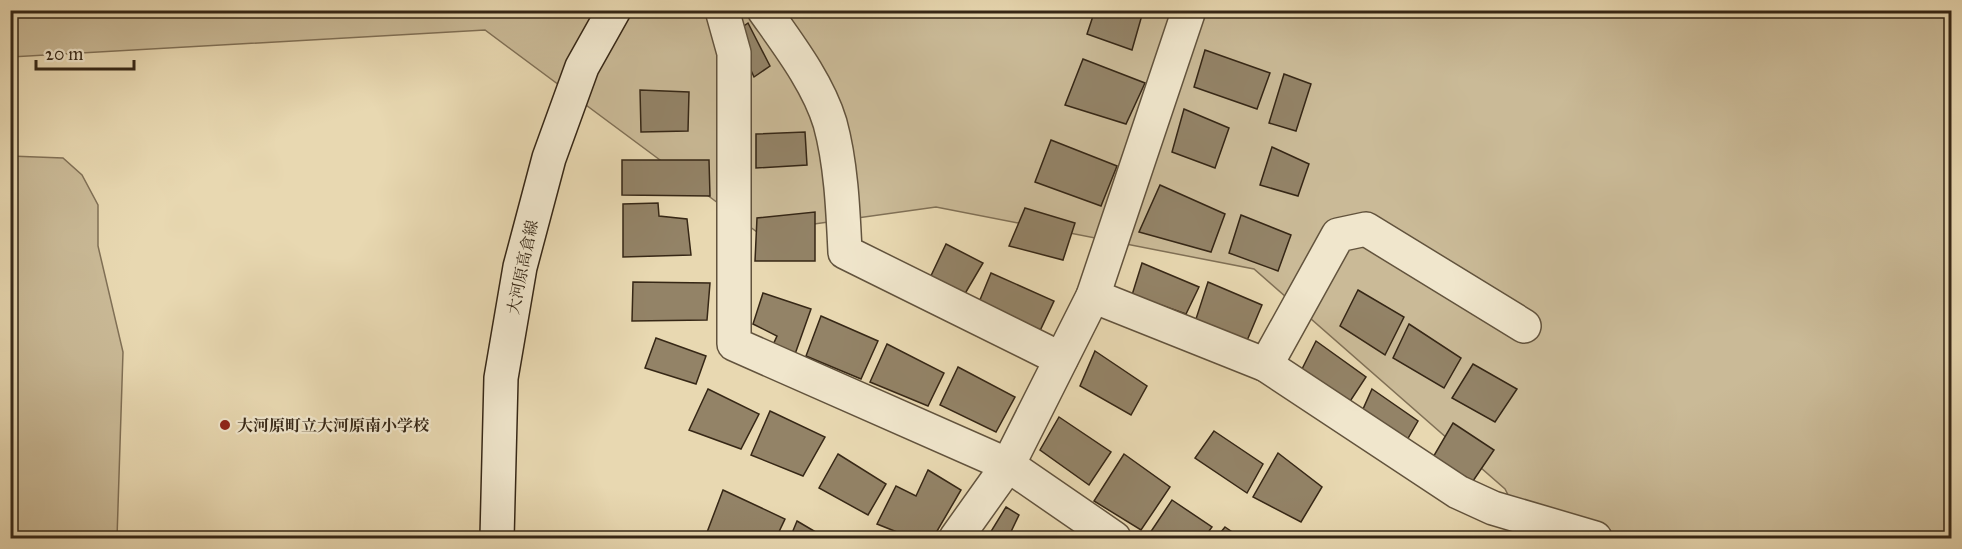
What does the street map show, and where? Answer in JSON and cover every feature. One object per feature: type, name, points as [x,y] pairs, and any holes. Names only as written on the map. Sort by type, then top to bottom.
[{"type":"street","name":"大河原高倉線","points":[[497,538],[501,378],[520,267],[553,148],[582,67],[614,10]]},
{"type":"street","points":[[722,10],[734,53],[734,344],[1008,465],[1114,538]]},
{"type":"street","points":[[764,10],[801,63],[829,122],[843,205],[845,252],[1061,359]]},
{"type":"street","points":[[956,538],[1008,465],[1093,296],[1189,10]]},
{"type":"street","points":[[1266,365],[1338,234],[1366,229],[1524,326]]},
{"type":"street","points":[[1093,296],[1266,365],[1458,492],[1493,508],[1595,538]]},
{"type":"shaded area","points":[[11,10],[1951,11],[1951,538],[1530,538],[1505,489],[1254,269],[936,207],[757,232],[485,30],[11,57]]},
{"type":"shaded area","points":[[10,156],[63,158],[82,175],[98,205],[98,246],[123,352],[117,538],[11,538]]},
{"type":"building","points":[[1095,10],[1127,10],[1142,15],[1132,50],[1087,34]]},
{"type":"building","points":[[748,23],[770,66],[754,77],[734,33]]},
{"type":"building","points":[[1205,50],[1270,73],[1257,109],[1194,87]]},
{"type":"building","points":[[1083,59],[1145,83],[1126,124],[1065,105]]},
{"type":"building","points":[[1284,74],[1311,84],[1296,131],[1269,123]]},
{"type":"building","points":[[640,90],[689,92],[688,131],[641,132]]},
{"type":"building","points":[[1184,109],[1229,128],[1215,168],[1172,152]]},
{"type":"building","points":[[805,132],[807,165],[756,168],[756,134]]},
{"type":"building","points":[[1051,140],[1117,166],[1101,206],[1035,182]]},
{"type":"building","points":[[1272,147],[1309,164],[1298,196],[1260,185]]},
{"type":"building","points":[[622,160],[709,160],[710,196],[622,195]]},
{"type":"building","points":[[1160,185],[1225,214],[1211,252],[1139,232]]},
{"type":"building","points":[[658,203],[659,216],[687,219],[691,255],[623,257],[623,204]]},
{"type":"building","points":[[1025,208],[1075,223],[1063,260],[1009,246]]},
{"type":"building","points":[[815,212],[815,261],[755,261],[757,218]]},
{"type":"building","points":[[1241,215],[1291,235],[1278,271],[1229,253]]},
{"type":"building","points":[[946,244],[983,263],[963,297],[928,282]]},
{"type":"building","points":[[1142,263],[1199,287],[1186,314],[1132,295]]},
{"type":"building","points":[[991,273],[1054,301],[1038,335],[977,307]]},
{"type":"building","points":[[633,282],[710,283],[707,320],[632,321]]},
{"type":"building","points":[[1208,282],[1262,305],[1246,343],[1195,322]]},
{"type":"building","points":[[1358,290],[1404,317],[1385,355],[1340,326]]},
{"type":"building","points":[[763,293],[811,309],[794,357],[772,347],[777,336],[753,324]]},
{"type":"building","points":[[821,316],[878,341],[861,379],[806,356]]},
{"type":"building","points":[[1409,324],[1461,358],[1444,388],[1393,358]]},
{"type":"building","points":[[656,338],[706,356],[696,384],[645,368]]},
{"type":"building","points":[[1316,341],[1366,377],[1347,406],[1300,373]]},
{"type":"building","points":[[887,344],[944,373],[928,406],[870,382]]},
{"type":"building","points":[[1095,351],[1147,386],[1131,415],[1080,386]]},
{"type":"building","points":[[1473,364],[1517,389],[1495,422],[1452,398]]},
{"type":"building","points":[[958,367],[1015,397],[996,432],[940,405]]},
{"type":"building","points":[[708,389],[759,414],[741,449],[689,430]]},
{"type":"building","points":[[1372,389],[1418,421],[1403,447],[1359,418]]},
{"type":"building","points":[[770,411],[825,437],[803,476],[751,455]]},
{"type":"building","points":[[1059,417],[1111,452],[1089,485],[1040,450]]},
{"type":"building","points":[[1453,423],[1494,450],[1473,481],[1432,459]]},
{"type":"building","points":[[1214,431],[1263,464],[1247,493],[1195,458]]},
{"type":"building","points":[[1278,453],[1322,487],[1301,522],[1253,497]]},
{"type":"building","points":[[838,454],[886,484],[868,515],[819,488]]},
{"type":"building","points":[[1124,454],[1170,487],[1141,530],[1094,501]]},
{"type":"building","points":[[928,470],[961,490],[933,538],[912,538],[877,524],[896,486],[916,496]]},
{"type":"building","points":[[723,490],[785,519],[776,538],[712,538],[706,535]]},
{"type":"building","points":[[1172,500],[1212,527],[1204,538],[1153,538],[1148,536]]},
{"type":"building","points":[[1006,507],[1019,515],[1008,538],[987,538]]},
{"type":"building","points":[[797,521],[826,538],[790,538]]},
{"type":"building","points":[[1225,527],[1241,538],[1216,538]]},
{"type":"place","name":"大河原町立大河原南小学校","points":[[225,425]]}]
